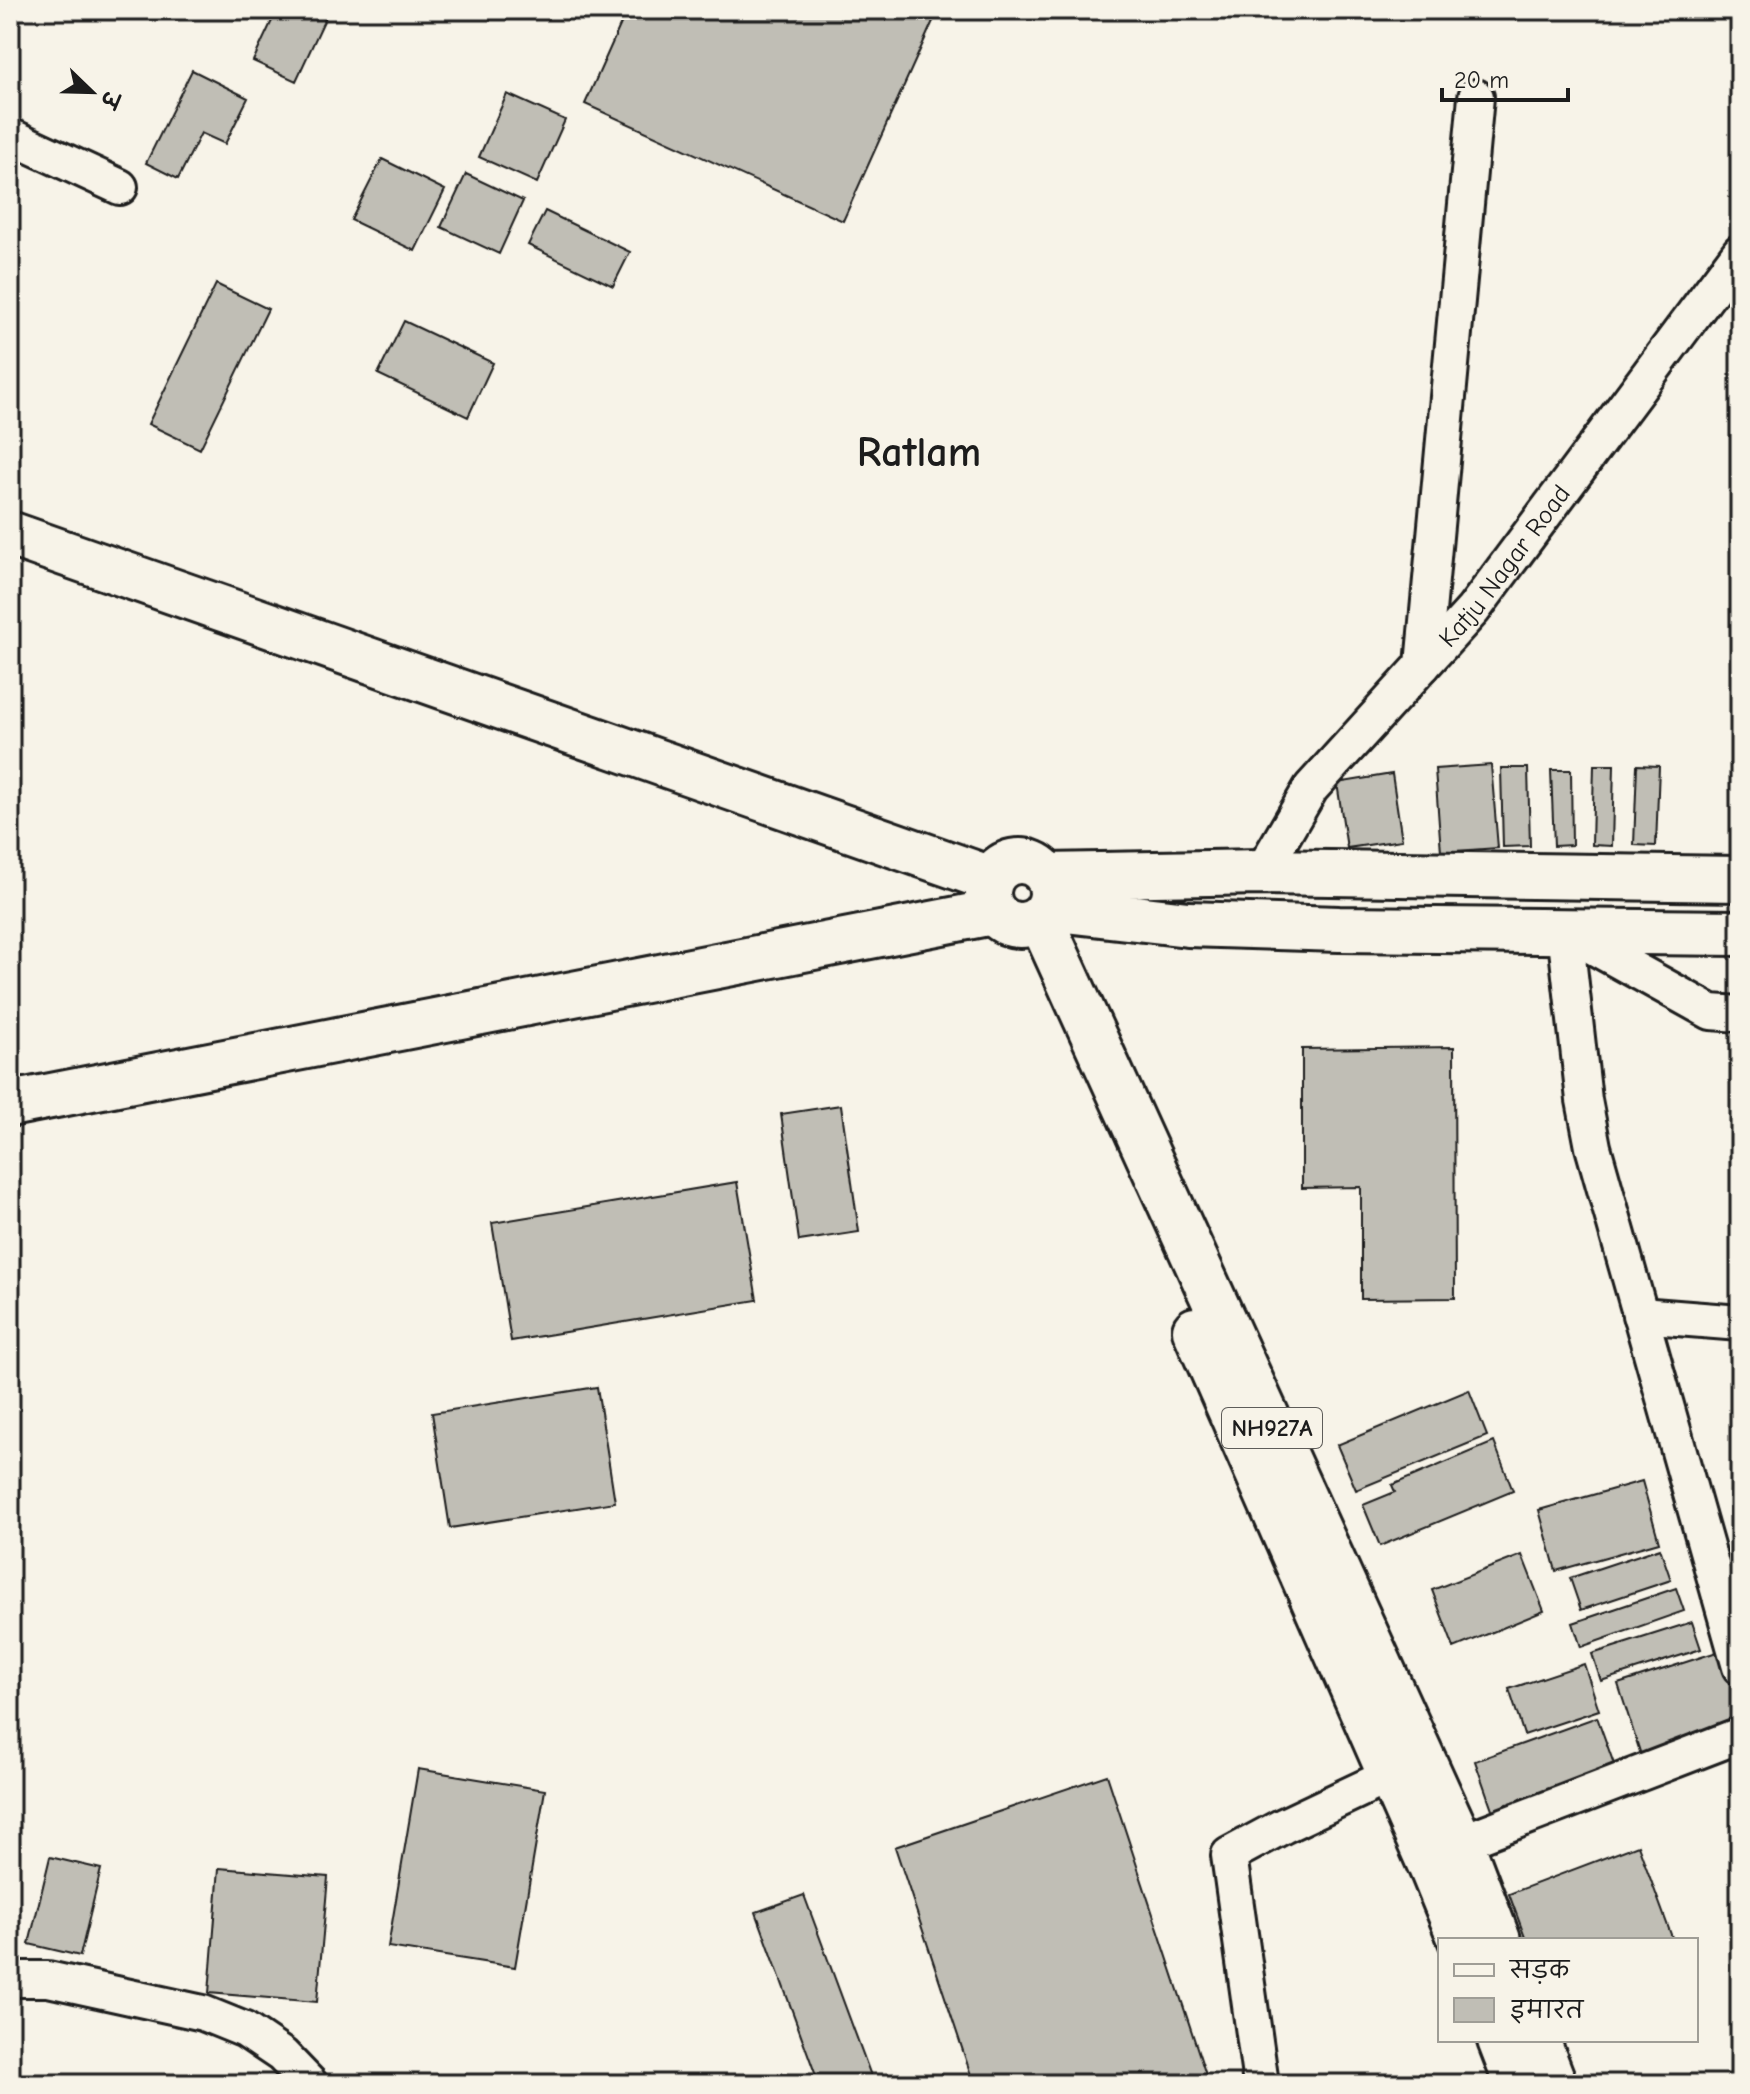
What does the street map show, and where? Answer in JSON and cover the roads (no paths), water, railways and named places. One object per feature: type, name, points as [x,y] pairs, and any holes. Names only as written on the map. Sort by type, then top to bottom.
[{"type":"main road","points":[[10,534],[1023,903],[1188,924],[1339,929],[1740,933]]},
{"type":"main road","points":[[10,1104],[1023,903],[1262,872],[1740,879]]},
{"type":"main road","name":"NH927A","points":[[1023,903],[1391,1775],[1444,1849],[1497,1938]]},
{"type":"main road","name":"NH927A","points":[[1023,903],[1444,1849],[1461,1938]]},
{"type":"main road","points":[[1501,2042],[1517,2084]]},
{"type":"main road","points":[[1538,2042],[1554,2084]]},
{"type":"street","points":[[1423,665],[1476,97]]},
{"type":"street","points":[[10,136],[120,187]]},
{"type":"street","name":"Katju Nagar Road","points":[[1262,872],[1311,788],[1473,610],[1740,252]]},
{"type":"street","points":[[1577,876],[1740,858]]},
{"type":"street","points":[[1565,931],[1711,1012],[1740,1014]]},
{"type":"street","points":[[1565,931],[1584,1100],[1593,1147],[1740,1667]]},
{"type":"street","points":[[1640,1315],[1740,1323]]},
{"type":"street","points":[[1444,1849],[1740,1735]]},
{"type":"street","points":[[1261,2084],[1229,1855],[1391,1775]]},
{"type":"street","points":[[10,1979],[48,1979],[203,2013],[245,2030],[282,2055],[310,2084]]},
{"type":"district","name":"Ratlam","points":[[919,451]]}]
